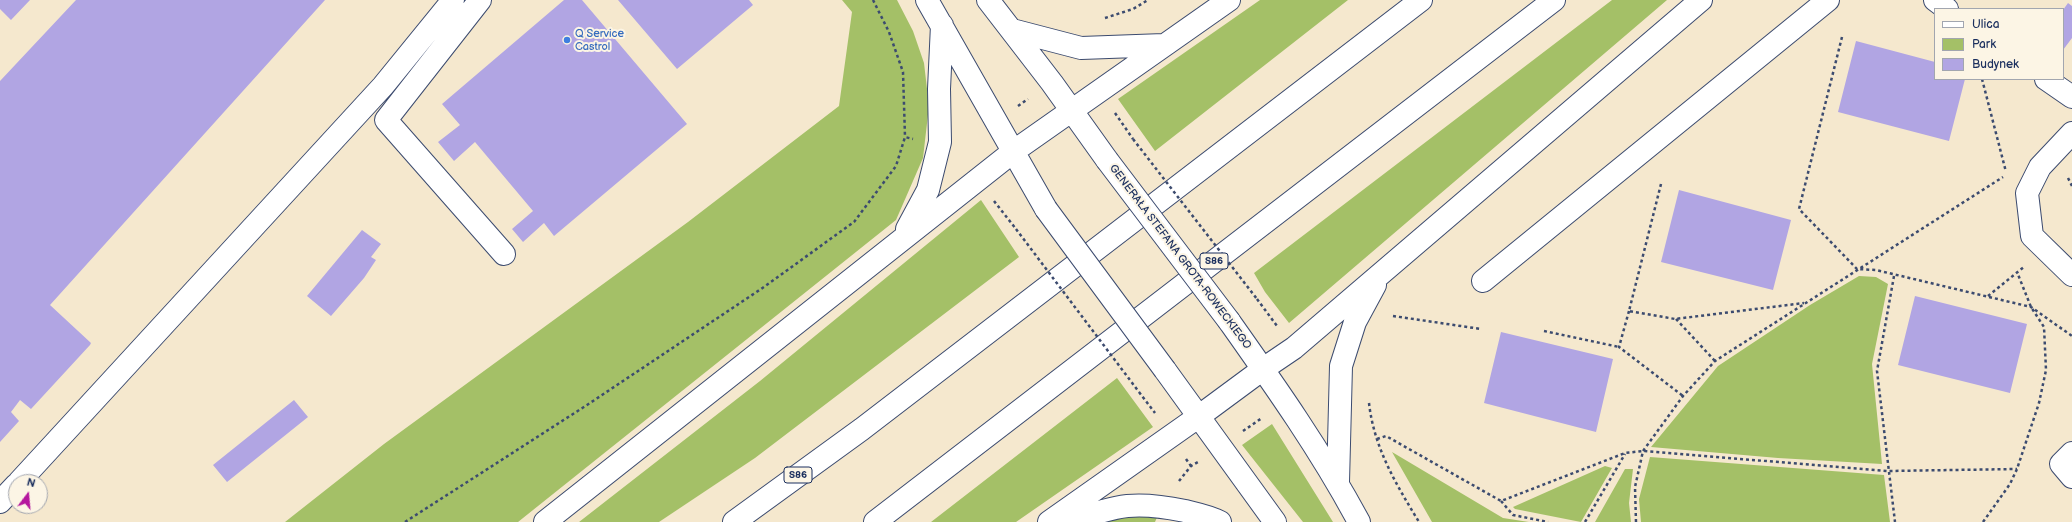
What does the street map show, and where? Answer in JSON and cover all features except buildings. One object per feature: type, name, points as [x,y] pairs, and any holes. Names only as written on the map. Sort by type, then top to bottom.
[{"type":"main road","points":[[26,474],[383,86],[453,0]]},
{"type":"main road","points":[[480,0],[386,120],[504,254]]},
{"type":"main road","points":[[927,0],[1014,150],[1046,209],[1166,370],[1198,417],[1275,522]]},
{"type":"main road","name":"GENERAŁA STEFANA GROTA-ROWECKIEGO","points":[[988,0],[1229,321],[1287,401],[1338,482],[1359,522]]},
{"type":"main road","points":[[545,522],[1014,150],[1229,0]]},
{"type":"main road","name":"S86","points":[[734,522],[862,429],[1421,0]]},
{"type":"main road","name":"S86","points":[[875,522],[1554,0]]},
{"type":"main road","points":[[1050,522],[1294,348],[1701,0]]},
{"type":"main road","points":[[1483,281],[1828,0]]},
{"type":"main road","points":[[1935,0],[1947,8]]},
{"type":"main road","points":[[904,236],[928,190],[940,142],[939,89],[942,25]]},
{"type":"main road","points":[[1012,30],[1081,48],[1164,45]]},
{"type":"main road","points":[[2047,80],[2072,97]]},
{"type":"main road","points":[[2072,133],[2040,167],[2027,193],[2032,236],[2072,275]]},
{"type":"main road","points":[[1338,482],[1342,366],[1355,322],[1382,273]]},
{"type":"main road","points":[[2072,453],[2061,464],[2072,477]]},
{"type":"main road","points":[[0,502],[8,494]]},
{"type":"main road","points":[[1072,522],[1102,510],[1137,504],[1210,516],[1220,522]]},
{"type":"path","points":[[405,522],[587,405],[761,289],[854,222],[896,166],[905,137],[903,72],[889,32],[872,0]]},
{"type":"path","points":[[1842,37],[1799,209],[1857,269],[1876,270],[1894,276],[1988,296],[2031,307],[2072,336]]},
{"type":"path","points":[[1636,522],[1635,487],[1643,451],[1683,396],[1715,361],[1857,269],[2007,175],[1982,80]]},
{"type":"path","points":[[905,137],[940,142]]},
{"type":"path","points":[[1132,139],[1258,299]]},
{"type":"path","points":[[976,180],[1016,229],[1139,392]]},
{"type":"path","points":[[1619,347],[1661,184]]},
{"type":"path","points":[[1988,296],[2027,265]]},
{"type":"path","points":[[1983,522],[2010,484],[2017,469],[2039,403],[2046,370],[2044,327],[2031,307],[2017,272]]},
{"type":"path","points":[[1894,276],[1877,372],[1895,522]]},
{"type":"path","points":[[1629,311],[1676,318],[1805,303]]},
{"type":"path","points":[[1393,316],[1481,329]]},
{"type":"path","points":[[1676,318],[1715,361]]},
{"type":"path","points":[[1544,331],[1619,347],[1683,396]]},
{"type":"path","points":[[1369,399],[1377,439],[1387,466],[1420,522]]},
{"type":"path","points":[[1168,508],[1173,488],[1191,466],[1287,401]]},
{"type":"path","points":[[1377,439],[1386,436],[1502,501],[1513,515],[1548,522]]},
{"type":"path","points":[[1502,501],[1625,453],[1643,451],[1888,471],[2017,469]]},
{"type":"path","points":[[1585,522],[1625,453]]},
{"type":"green space","points":[[842,0],[897,0],[913,31],[924,63],[929,106],[923,158],[896,220],[518,522],[285,522],[384,444],[688,222],[839,106],[852,12]]},
{"type":"green space","points":[[1260,0],[1348,0],[1155,151],[1118,99]]},
{"type":"green space","points":[[1612,0],[1667,0],[1289,323],[1265,292],[1254,273]]},
{"type":"green space","points":[[981,200],[1019,257],[755,458],[659,522],[579,522],[760,381]]},
{"type":"green space","points":[[1859,276],[1876,277],[1888,284],[1872,364],[1882,464],[1778,458],[1651,447],[1718,366],[1810,305]]},
{"type":"green space","points":[[1117,378],[1153,427],[1016,522],[931,522]]},
{"type":"green space","points":[[1272,424],[1333,522],[1303,522],[1242,445]]},
{"type":"green space","points":[[1392,452],[1503,518],[1529,522],[1432,522]]},
{"type":"green space","points":[[1650,457],[1884,475],[1890,522],[1641,522],[1639,499]]},
{"type":"green space","points":[[1605,466],[1612,468],[1581,522],[1515,509],[1513,507]]},
{"type":"green space","points":[[1625,469],[1633,469],[1629,503],[1631,522],[1595,522]]},
{"type":"green space","points":[[1158,515],[1155,522],[1096,522],[1111,516]]},
{"type":"place","name":"Q Service Castrol","points":[[567,40]]}]
